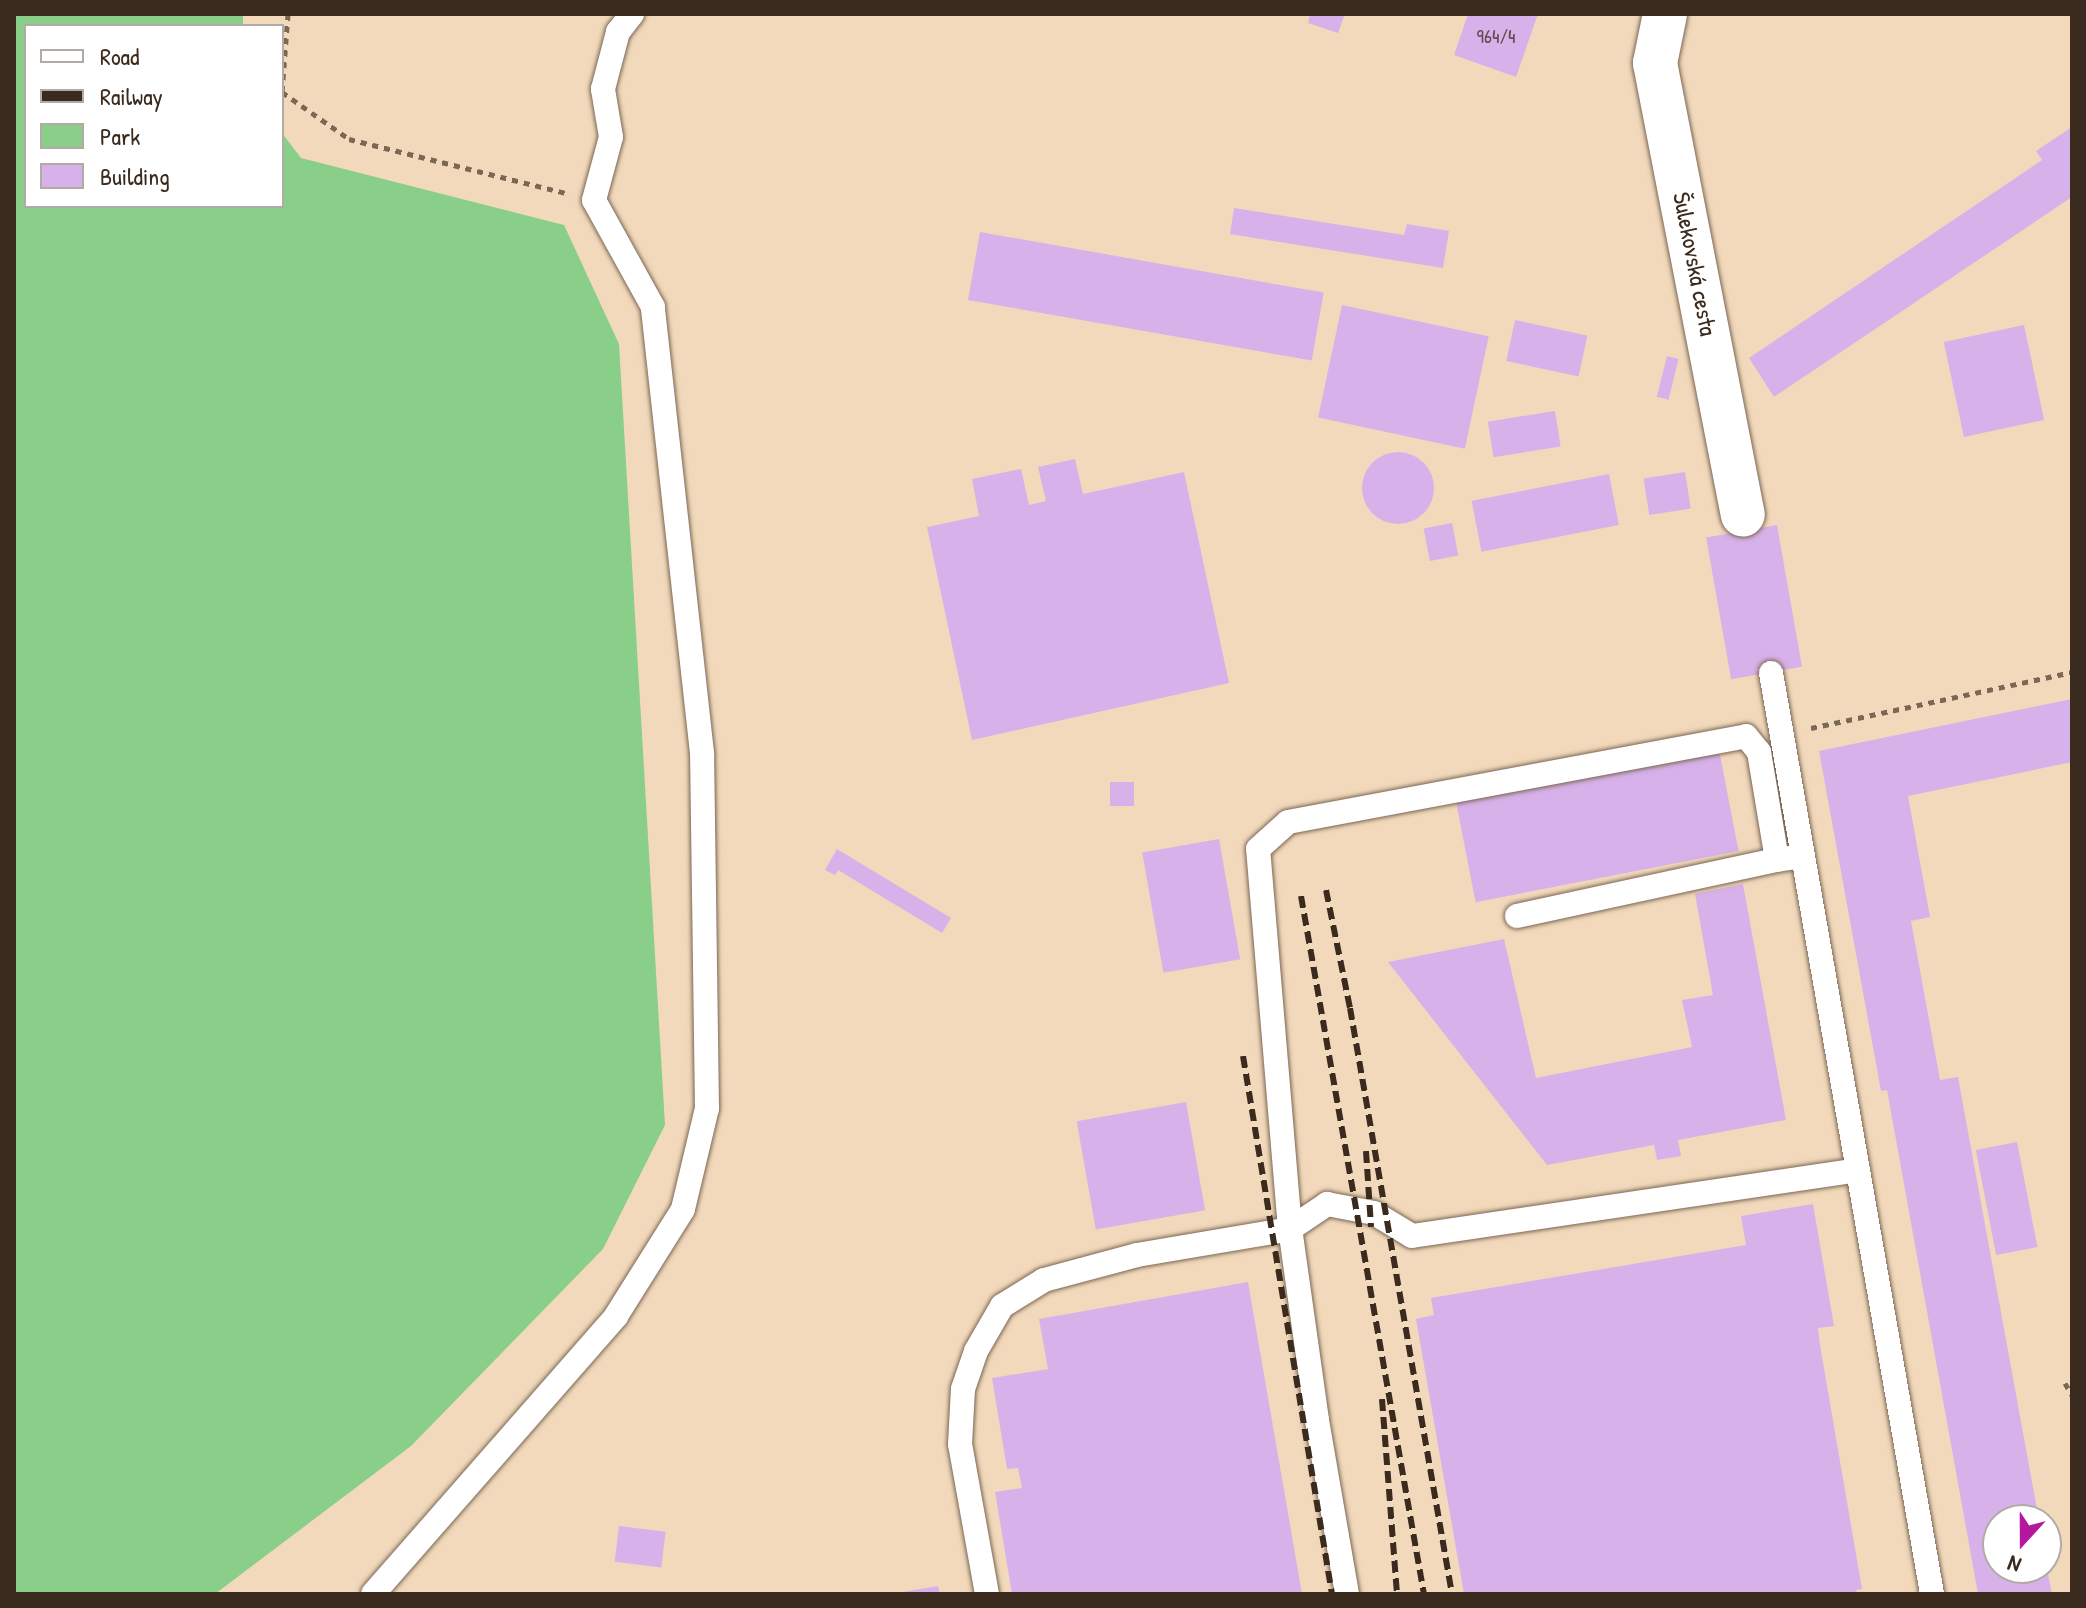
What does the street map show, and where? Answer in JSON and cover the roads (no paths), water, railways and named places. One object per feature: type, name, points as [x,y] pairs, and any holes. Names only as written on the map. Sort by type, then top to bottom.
[{"type":"street","name":"Šulekovská cesta","points":[[1665,14],[1655,63],[1745,523]]},
{"type":"lane","points":[[373,1594],[616,1316],[683,1209],[707,1108],[702,753],[653,307],[594,200],[611,137],[603,89],[618,32],[632,14]]},
{"type":"lane","points":[[1771,673],[1932,1594]]},
{"type":"lane","points":[[1347,1594],[1317,1420],[1290,1229],[1258,849],[1288,822],[1746,736],[1759,752],[1777,860]]},
{"type":"lane","points":[[1517,916],[1803,856]]},
{"type":"lane","points":[[987,1594],[960,1444],[963,1389],[976,1351],[1002,1306],[1044,1280],[1137,1255],[1290,1229],[1327,1204],[1374,1213],[1412,1236],[1858,1170]]},
{"type":"railway","points":[[1326,890],[1350,1008],[1452,1594]]},
{"type":"railway","points":[[1301,896],[1424,1594]]},
{"type":"railway","points":[[1243,1056],[1332,1594]]},
{"type":"railway","points":[[1366,1151],[1371,1227]]},
{"type":"railway","points":[[1382,1399],[1397,1594]]}]
